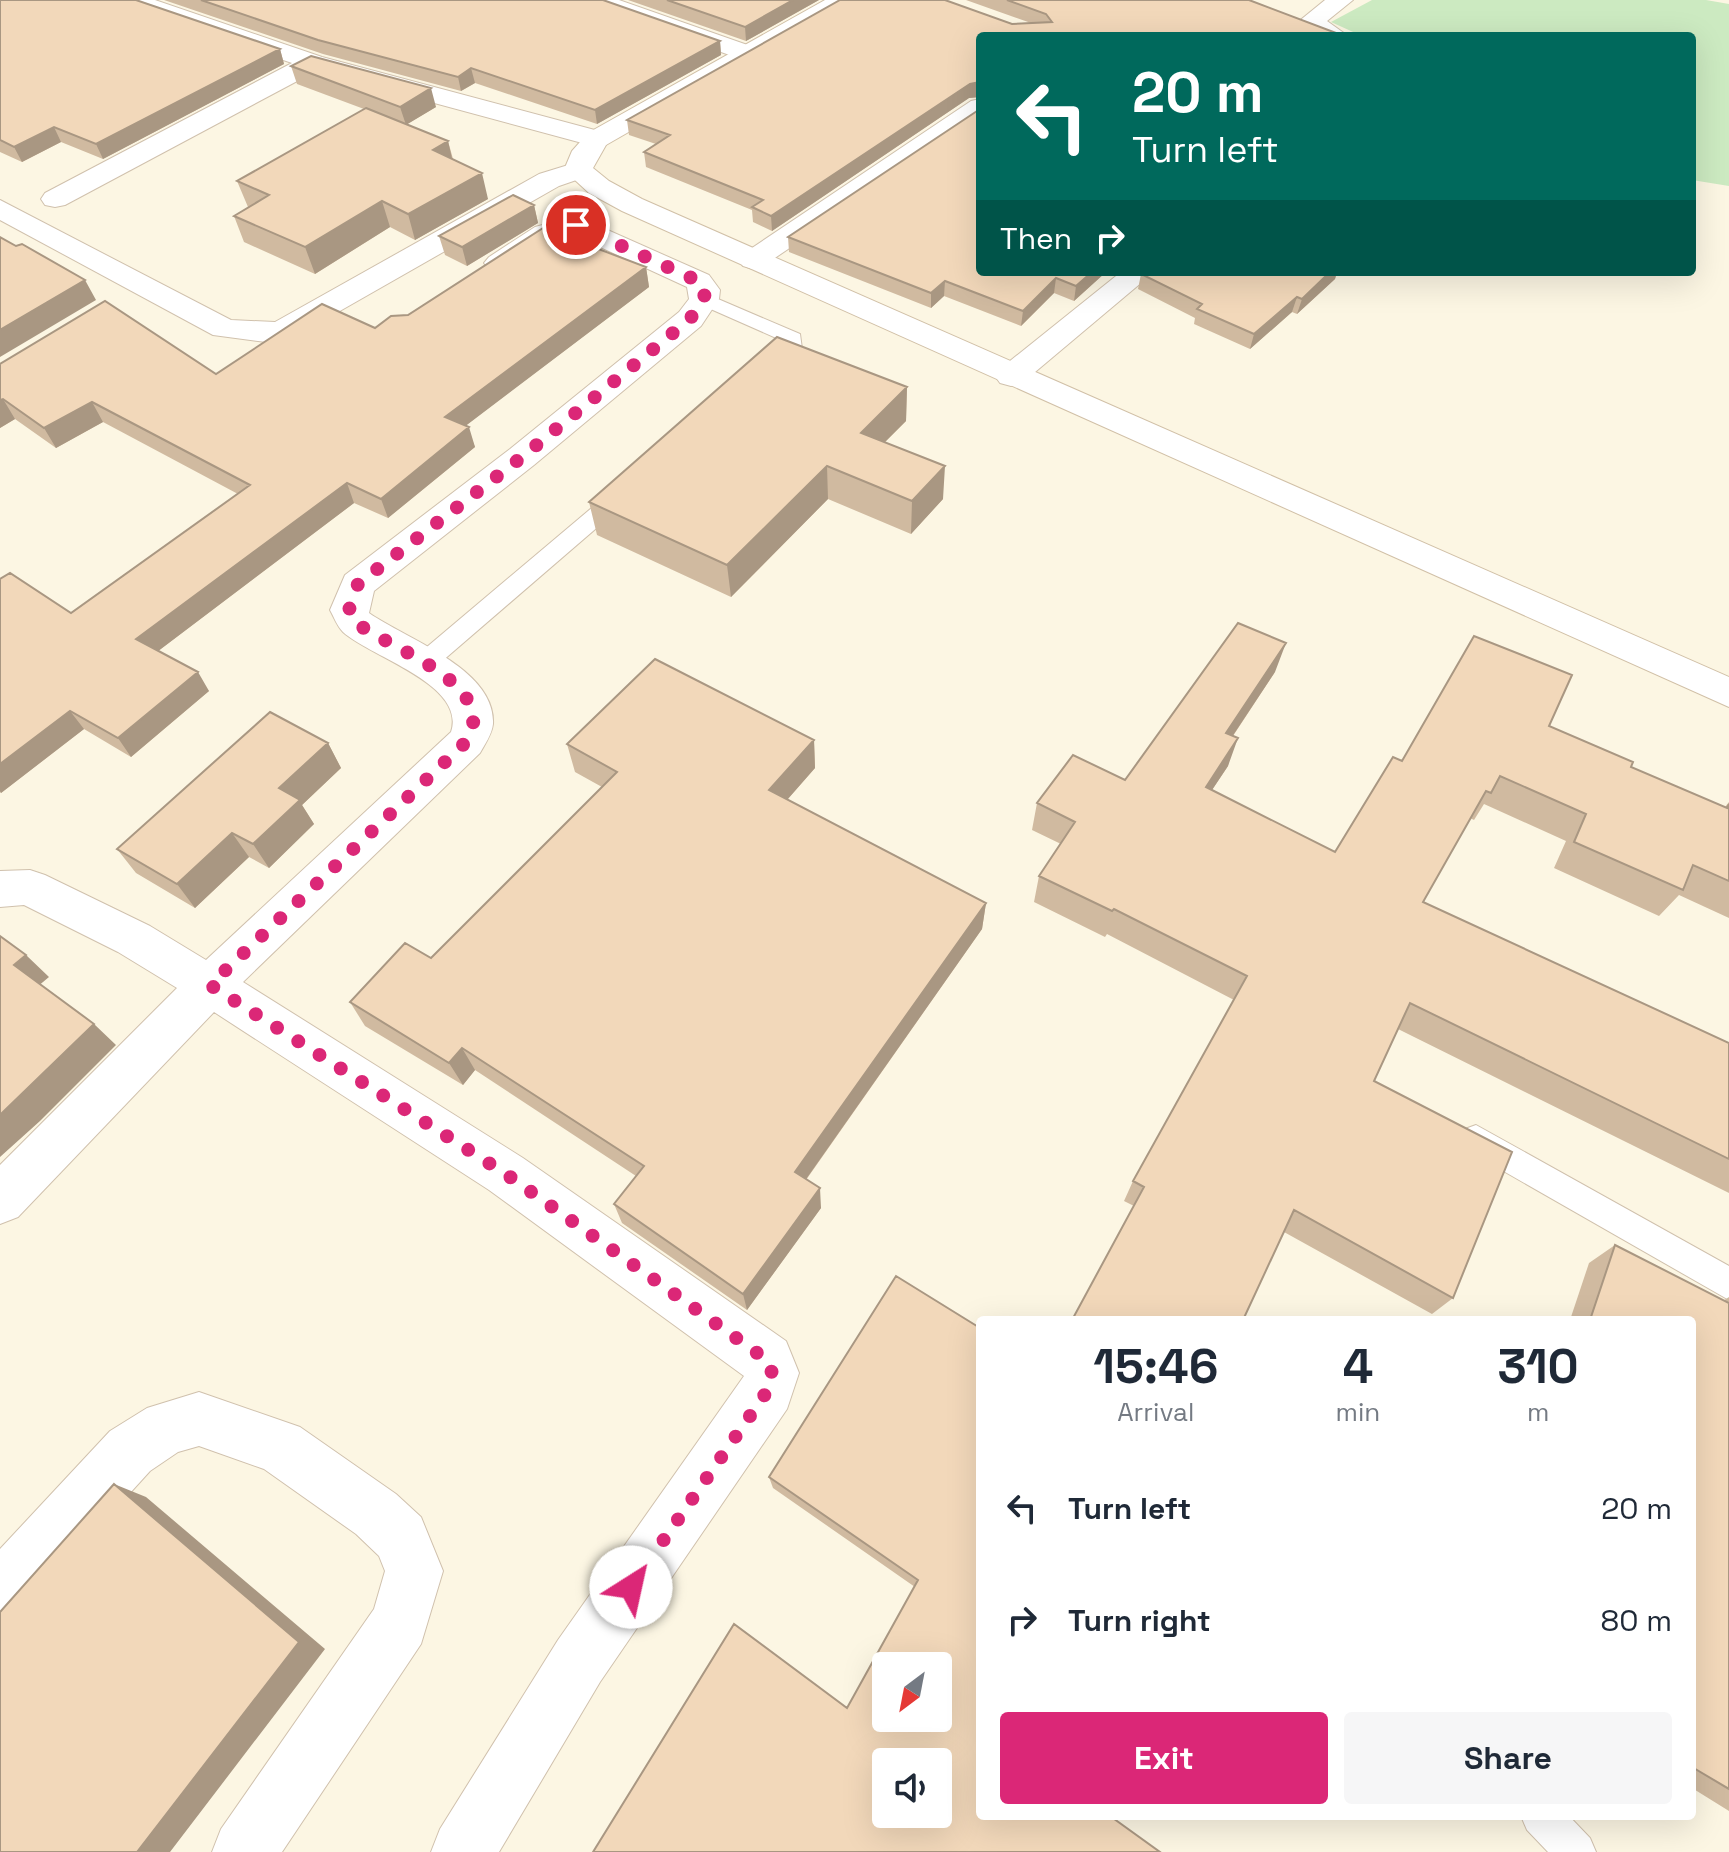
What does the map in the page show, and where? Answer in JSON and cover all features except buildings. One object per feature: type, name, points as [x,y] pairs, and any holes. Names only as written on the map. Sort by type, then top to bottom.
[{"type":"street","points":[[132,0],[313,62],[597,139]]},
{"type":"street","points":[[596,0],[747,53]]},
{"type":"street","points":[[2,212],[148,285],[224,328],[266,333],[285,329],[549,180],[578,170],[586,151],[597,139],[842,0]]},
{"type":"street","points":[[1329,32],[1310,22],[1341,0]]},
{"type":"street","points":[[55,199],[313,62]]},
{"type":"street","points":[[753,260],[976,110]]},
{"type":"street","points":[[578,170],[599,187],[632,205],[753,260],[1729,693]]},
{"type":"street","points":[[0,1200],[210,985],[466,742],[473,725],[464,693],[424,663],[354,621],[349,610],[358,584],[534,447],[690,319],[704,299],[705,290],[698,281],[576,225],[563,225],[543,234],[466,283]]},
{"type":"street","points":[[1011,376],[1134,276]]},
{"type":"street","points":[[121,301],[148,285]]},
{"type":"street","points":[[0,889],[7,886],[30,888],[134,939],[210,985],[506,1174],[762,1355],[772,1373],[768,1390],[579,1661],[463,1852]]},
{"type":"street","points":[[0,1592],[130,1451],[166,1427],[199,1419],[280,1447],[376,1514],[401,1537],[414,1571],[400,1623],[244,1852]]},
{"type":"lane","points":[[704,299],[793,338],[792,349],[756,379]]},
{"type":"lane","points":[[424,663],[637,480]]},
{"type":"lane","points":[[1456,1128],[1729,1284]]},
{"type":"lane","points":[[1545,1820],[1576,1852]]},
{"type":"green space","points":[[1372,0],[1706,0],[1729,4],[1729,186],[1696,181],[1696,32],[1353,32],[1331,22]]},
{"type":"route","points":[[576,225],[698,281],[705,290],[704,299],[690,319],[522,457],[358,584],[349,610],[354,621],[365,631],[448,679],[464,693],[473,725],[466,742],[210,985],[506,1174],[767,1360],[772,1373],[768,1390],[631,1587]]}]
